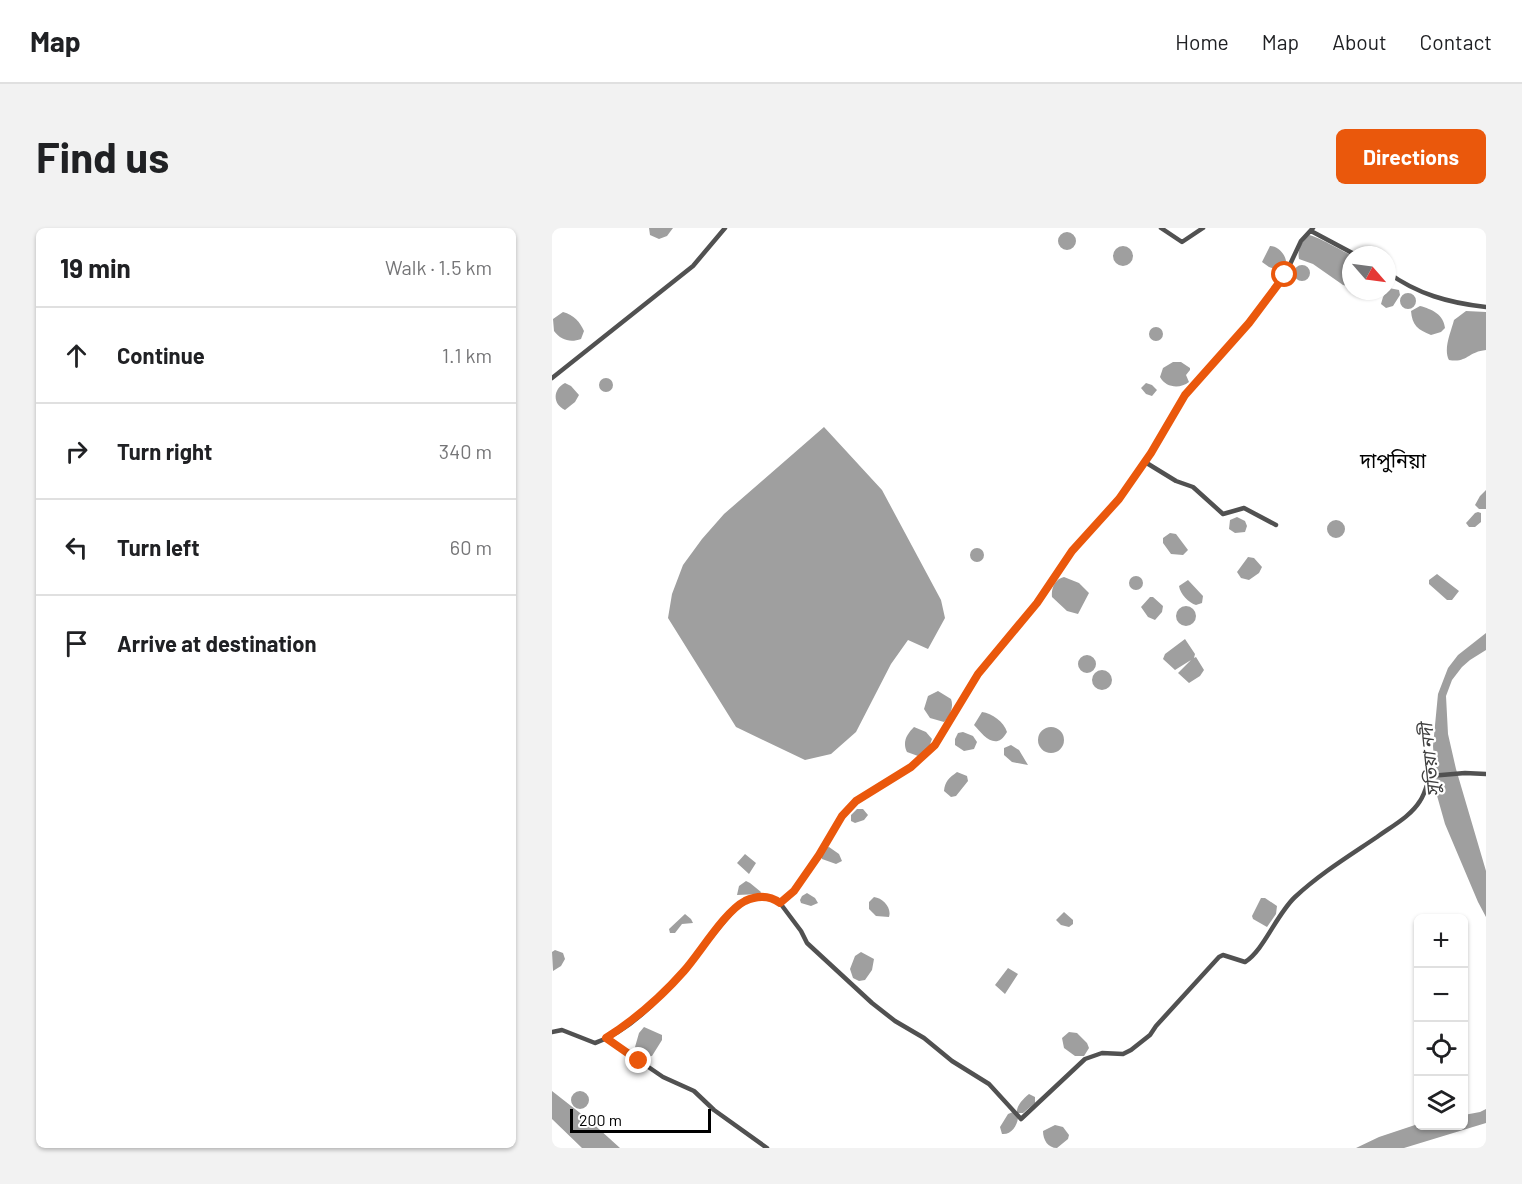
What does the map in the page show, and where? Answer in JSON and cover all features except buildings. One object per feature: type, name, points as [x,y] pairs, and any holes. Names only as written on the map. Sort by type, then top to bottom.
[{"type":"street","points":[[552,378],[693,266],[725,228]]},
{"type":"street","points":[[1161,228],[1182,242],[1203,228]]},
{"type":"street","points":[[780,903],[794,891],[819,855],[837,823],[856,801],[911,767],[935,745],[978,674],[1037,603],[1072,551],[1119,499],[1145,462],[1185,395],[1249,323],[1285,275],[1301,241],[1312,229],[1342,247]]},
{"type":"street","points":[[1396,278],[1413,289],[1431,296],[1486,307]]},
{"type":"street","points":[[1145,462],[1176,481],[1193,487],[1223,514],[1244,508],[1276,525]]},
{"type":"street","points":[[552,1032],[562,1030],[595,1043],[629,1024],[663,994],[744,901],[765,896],[771,897],[780,903],[801,931],[807,944],[872,1003],[989,1084],[1021,1119],[1085,1059],[1102,1053],[1123,1054],[1141,1042],[1219,957],[1223,955],[1245,962],[1250,959],[1260,947],[1278,916],[1293,899],[1328,869],[1409,814],[1420,801],[1430,776],[1486,774]]},
{"type":"street","points":[[606,1038],[663,1077],[694,1091],[720,1116],[768,1148]]},
{"type":"shaded area","points":[[649,228],[673,228],[667,236],[659,239],[650,235]]},
{"type":"shaded area","points":[[1067,232],[1073,235],[1076,241],[1073,247],[1067,250],[1061,247],[1058,241],[1061,235]]},
{"type":"shaded area","points":[[1309,235],[1342,250],[1342,284],[1313,264],[1299,259],[1304,240]]},
{"type":"shaded area","points":[[1119,246],[1127,246],[1133,252],[1133,260],[1127,266],[1119,266],[1113,260],[1113,252]]},
{"type":"shaded area","points":[[1270,246],[1283,253],[1285,258],[1286,261],[1280,271],[1262,262]]},
{"type":"shaded area","points":[[1299,265],[1305,265],[1310,273],[1308,279],[1299,281],[1294,276],[1294,270]]},
{"type":"shaded area","points":[[1396,289],[1399,290],[1400,295],[1393,306],[1386,308],[1381,304],[1382,300],[1396,300]]},
{"type":"shaded area","points":[[1405,293],[1411,293],[1416,301],[1414,307],[1405,309],[1400,304],[1400,298]]},
{"type":"shaded area","points":[[1420,306],[1440,316],[1445,328],[1441,332],[1431,335],[1416,326],[1411,311]]},
{"type":"shaded area","points":[[1466,311],[1486,312],[1486,350],[1464,359],[1449,360],[1447,346],[1454,320]]},
{"type":"shaded area","points":[[563,312],[573,317],[581,325],[584,331],[581,339],[566,340],[554,331],[553,319]]},
{"type":"shaded area","points":[[1156,327],[1161,329],[1163,334],[1161,339],[1156,341],[1151,339],[1149,334],[1151,329]]},
{"type":"shaded area","points":[[1173,362],[1181,362],[1190,368],[1186,375],[1189,382],[1182,386],[1169,385],[1160,377],[1163,368]]},
{"type":"shaded area","points":[[603,378],[609,378],[613,385],[609,392],[603,392],[599,388],[599,382]]},
{"type":"shaded area","points":[[565,383],[579,395],[575,402],[565,410],[558,404],[556,393]]},
{"type":"shaded area","points":[[1146,383],[1157,390],[1152,396],[1146,394],[1141,388]]},
{"type":"shaded area","points":[[824,427],[882,490],[941,600],[945,618],[928,649],[908,640],[891,664],[856,732],[831,754],[805,760],[736,727],[668,618],[672,594],[683,565],[702,539],[724,514]]},
{"type":"shaded area","points":[[1486,490],[1486,509],[1479,509],[1475,505]]},
{"type":"shaded area","points":[[1478,512],[1481,513],[1481,522],[1475,527],[1469,527],[1466,523]]},
{"type":"shaded area","points":[[1237,517],[1245,521],[1247,526],[1245,532],[1235,533],[1229,529],[1230,520]]},
{"type":"shaded area","points":[[1336,520],[1342,523],[1345,529],[1342,535],[1336,538],[1330,535],[1327,529],[1330,523]]},
{"type":"shaded area","points":[[1170,533],[1176,534],[1188,550],[1183,555],[1171,554],[1163,543],[1163,538]]},
{"type":"shaded area","points":[[977,548],[982,550],[984,555],[982,560],[977,562],[972,560],[970,555],[972,550]]},
{"type":"shaded area","points":[[1248,557],[1254,558],[1262,567],[1259,573],[1249,580],[1241,578],[1237,572]]},
{"type":"shaded area","points":[[1437,574],[1459,591],[1452,600],[1447,600],[1429,584],[1429,580]]},
{"type":"shaded area","points":[[1133,576],[1139,576],[1143,583],[1139,590],[1133,590],[1129,586],[1129,580]]},
{"type":"shaded area","points":[[1064,577],[1079,583],[1089,593],[1078,614],[1067,611],[1052,597],[1054,584]]},
{"type":"shaded area","points":[[1188,580],[1203,596],[1202,603],[1193,604],[1181,592],[1179,586]]},
{"type":"shaded area","points":[[1150,597],[1163,606],[1162,612],[1155,620],[1148,617],[1141,607]]},
{"type":"shaded area","points":[[1182,606],[1190,606],[1196,612],[1196,620],[1190,626],[1182,626],[1176,620],[1176,612]]},
{"type":"shaded area","points":[[1486,633],[1486,650],[1462,667],[1452,680],[1446,696],[1448,734],[1456,769],[1486,871],[1486,917],[1445,824],[1436,792],[1433,746],[1438,694],[1448,668],[1458,655]]},
{"type":"shaded area","points":[[1185,639],[1195,654],[1194,658],[1196,657],[1204,670],[1200,676],[1189,683],[1178,673],[1191,660],[1175,670],[1163,659],[1165,654]]},
{"type":"shaded area","points":[[1087,655],[1093,658],[1096,664],[1093,670],[1087,673],[1081,670],[1078,664],[1081,658]]},
{"type":"shaded area","points":[[1102,670],[1109,673],[1112,680],[1109,687],[1102,690],[1095,687],[1092,680],[1095,673]]},
{"type":"shaded area","points":[[938,691],[952,702],[951,711],[944,722],[930,718],[924,709],[928,696]]},
{"type":"shaded area","points":[[982,712],[994,716],[1003,725],[1007,732],[1003,738],[998,741],[990,740],[974,725]]},
{"type":"shaded area","points":[[914,727],[926,732],[932,739],[928,750],[918,756],[907,752],[905,745],[907,735]]},
{"type":"shaded area","points":[[1051,727],[1060,731],[1064,740],[1060,749],[1051,753],[1042,749],[1038,740],[1042,731]]},
{"type":"shaded area","points":[[963,732],[973,736],[977,742],[974,749],[964,751],[955,745],[958,733]]},
{"type":"shaded area","points":[[1011,745],[1019,750],[1028,765],[1012,762],[1004,755],[1004,748]]},
{"type":"shaded area","points":[[957,772],[967,776],[968,781],[956,796],[951,797],[944,791],[948,780]]},
{"type":"shaded area","points":[[857,809],[863,809],[868,815],[864,820],[855,823],[851,821],[851,815]]},
{"type":"shaded area","points":[[829,847],[839,854],[842,861],[836,864],[822,859],[821,855],[825,848]]},
{"type":"shaded area","points":[[745,854],[756,863],[749,874],[737,863]]},
{"type":"shaded area","points":[[746,881],[761,892],[760,894],[737,895],[739,886]]},
{"type":"shaded area","points":[[807,893],[818,903],[811,906],[801,903],[802,896]]},
{"type":"shaded area","points":[[874,897],[886,904],[889,917],[876,916],[869,909],[869,902]]},
{"type":"shaded area","points":[[1261,898],[1277,906],[1276,914],[1267,927],[1253,919],[1252,916]]},
{"type":"shaded area","points":[[1064,912],[1073,920],[1073,924],[1069,927],[1061,925],[1056,920]]},
{"type":"shaded area","points":[[685,914],[693,923],[682,924],[675,933],[670,933],[669,929]]},
{"type":"shaded area","points":[[555,950],[563,953],[565,959],[561,966],[553,971],[552,952]]},
{"type":"shaded area","points":[[861,952],[874,959],[872,970],[865,980],[859,981],[853,978],[850,969],[855,956]]},
{"type":"shaded area","points":[[1008,968],[1018,974],[1005,994],[995,985]]},
{"type":"shaded area","points":[[644,1027],[662,1035],[662,1040],[652,1056],[645,1057],[639,1054],[635,1047],[639,1033]]},
{"type":"shaded area","points":[[1069,1032],[1077,1033],[1087,1043],[1089,1048],[1084,1056],[1075,1056],[1064,1048],[1062,1038]]},
{"type":"shaded area","points":[[552,1091],[620,1148],[582,1148],[552,1119]]},
{"type":"shaded area","points":[[576,1091],[584,1091],[589,1096],[587,1107],[576,1109],[571,1104],[571,1096]]},
{"type":"shaded area","points":[[1029,1094],[1035,1097],[1035,1103],[1023,1113],[1017,1113],[1022,1100]]},
{"type":"shaded area","points":[[1486,1109],[1486,1123],[1468,1128],[1468,1114]]},
{"type":"shaded area","points":[[1013,1112],[1018,1118],[1016,1124],[1011,1131],[1002,1134],[1000,1127],[1008,1114]]},
{"type":"shaded area","points":[[1055,1125],[1063,1127],[1069,1135],[1068,1139],[1057,1148],[1049,1145],[1043,1134],[1043,1131]]},
{"type":"shaded area","points":[[1414,1125],[1414,1130],[1463,1130],[1404,1148],[1356,1148],[1379,1137]]},
{"type":"district","name":"দাপুনিয়া","points":[[1393,461]]},
{"type":"route","points":[[639,1061],[606,1038],[629,1024],[663,994],[744,901],[765,896],[780,903],[783,901],[794,891],[819,855],[832,830],[856,801],[911,767],[935,745],[978,674],[1037,603],[1072,551],[1119,499],[1151,453],[1185,395],[1249,323],[1285,275]]},
{"type":"water label","name":"সুতিয়া নদী","points":[[1430,760]]}]
